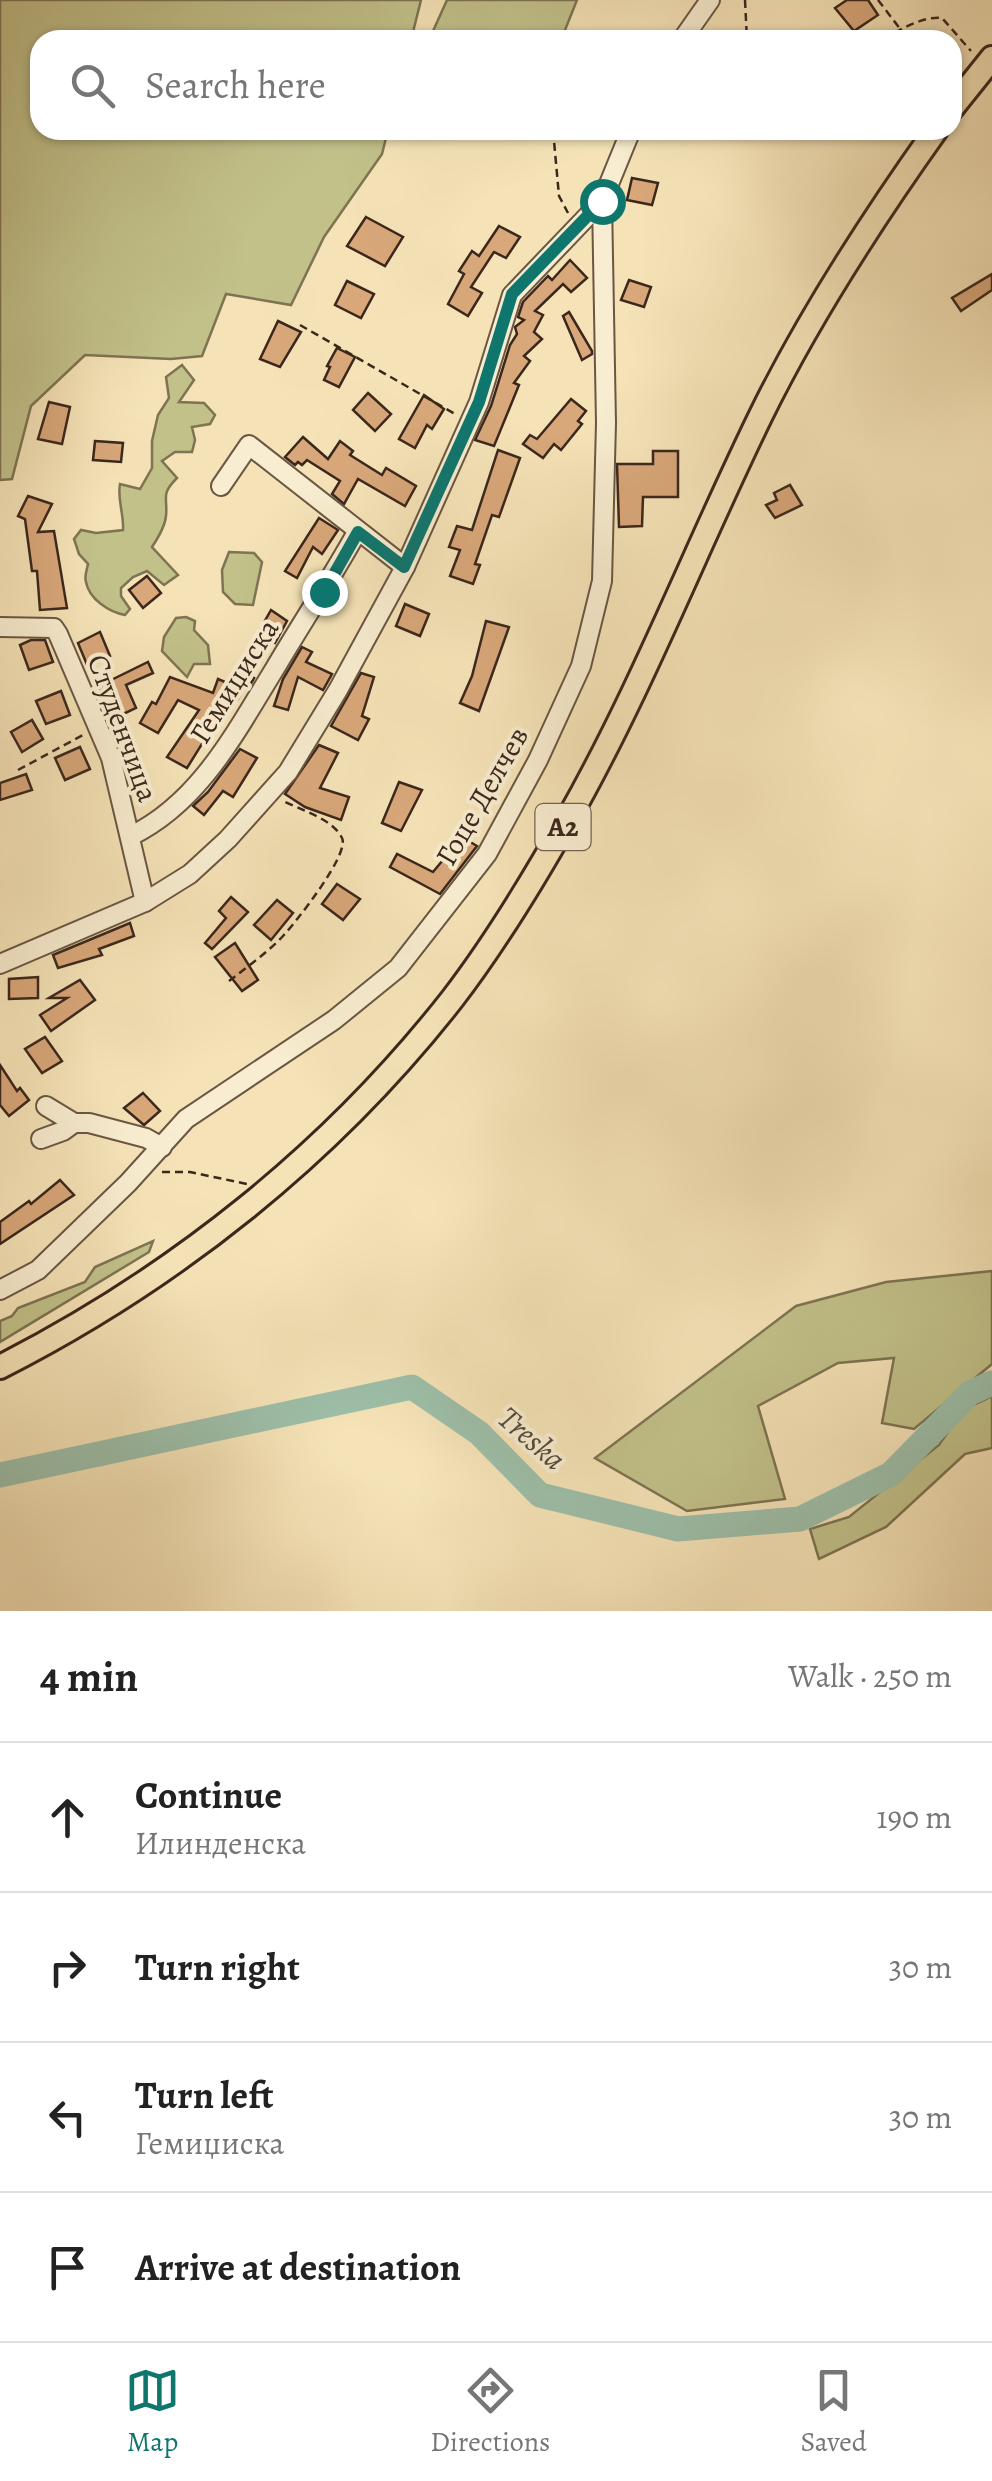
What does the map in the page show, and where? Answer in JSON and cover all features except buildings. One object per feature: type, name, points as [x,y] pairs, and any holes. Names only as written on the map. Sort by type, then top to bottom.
[{"type":"main road","points":[[962,96],[988,63]]},
{"type":"main road","name":"A2","points":[[0,1367],[119,1301],[230,1222],[343,1120],[455,994],[499,932],[570,816],[772,394],[882,206],[929,140]]},
{"type":"street","points":[[689,30],[710,0]]},
{"type":"street","name":"Гоце Делчев","points":[[0,1290],[38,1270],[186,1120],[334,1020],[398,968],[486,854],[545,745],[581,666],[602,581],[606,423],[602,201],[627,140]]},
{"type":"street","points":[[0,964],[144,902],[190,874],[228,839],[288,772],[404,567],[479,402],[512,294],[602,201]]},
{"type":"street","points":[[221,486],[249,445],[404,567]]},
{"type":"street","name":"Гемиџиска","points":[[132,836],[168,814],[210,770],[238,732],[358,532]]},
{"type":"street","name":"Студенчица","points":[[0,627],[54,628],[111,758],[132,836],[144,902]]},
{"type":"street","points":[[46,1106],[74,1123],[89,1123],[162,1146]]},
{"type":"street","points":[[41,1139],[74,1123]]},
{"type":"path","points":[[745,0],[746,30]]},
{"type":"path","points":[[878,0],[901,30],[934,17],[942,18],[957,30]]},
{"type":"path","points":[[962,36],[988,63]]},
{"type":"path","points":[[554,140],[559,196],[569,214],[582,222]]},
{"type":"path","points":[[300,325],[469,422]]},
{"type":"path","points":[[18,770],[56,752],[97,725]]},
{"type":"path","points":[[229,981],[284,935],[344,847],[332,826],[269,794]]},
{"type":"path","points":[[147,1163],[154,1172],[190,1172],[268,1190]]},
{"type":"shaded area","points":[[0,0],[421,0],[414,30],[30,30],[30,140],[386,140],[382,154],[324,237],[291,305],[226,294],[202,356],[171,359],[85,355],[31,406],[12,479],[0,480]]},
{"type":"shaded area","points":[[447,0],[577,0],[565,30],[434,30]]},
{"type":"shaded area","points":[[182,365],[194,380],[179,402],[204,403],[215,415],[210,424],[192,427],[192,452],[175,452],[162,461],[177,478],[167,492],[165,520],[152,547],[178,575],[164,585],[147,571],[133,577],[121,588],[121,596],[130,609],[125,615],[106,608],[91,594],[85,580],[88,564],[74,539],[81,530],[123,530],[120,484],[140,489],[152,468],[152,441],[158,415],[169,398],[166,377]]},
{"type":"shaded area","points":[[229,552],[254,553],[262,562],[253,605],[235,604],[223,592],[222,570]]},
{"type":"shaded area","points":[[176,618],[195,621],[194,630],[208,645],[210,664],[194,664],[187,677],[162,651],[164,637]]},
{"type":"shaded area","points":[[153,1241],[149,1252],[0,1342],[0,1321],[18,1308],[85,1282],[95,1267]]},
{"type":"shaded area","points":[[992,1271],[992,1364],[914,1429],[882,1423],[894,1358],[838,1363],[758,1406],[785,1499],[687,1511],[595,1458],[796,1306],[886,1282]]},
{"type":"shaded area","points":[[992,1396],[992,1448],[965,1454],[886,1527],[819,1559],[810,1529],[849,1517],[939,1445],[963,1410]]},
{"type":"waterway","name":"Treska","points":[[0,1475],[412,1387],[479,1433],[540,1495],[678,1529],[800,1519],[891,1474],[970,1393],[992,1383]]},
{"type":"route","points":[[324,592],[358,532],[404,567],[479,402],[512,294],[602,201]]}]
